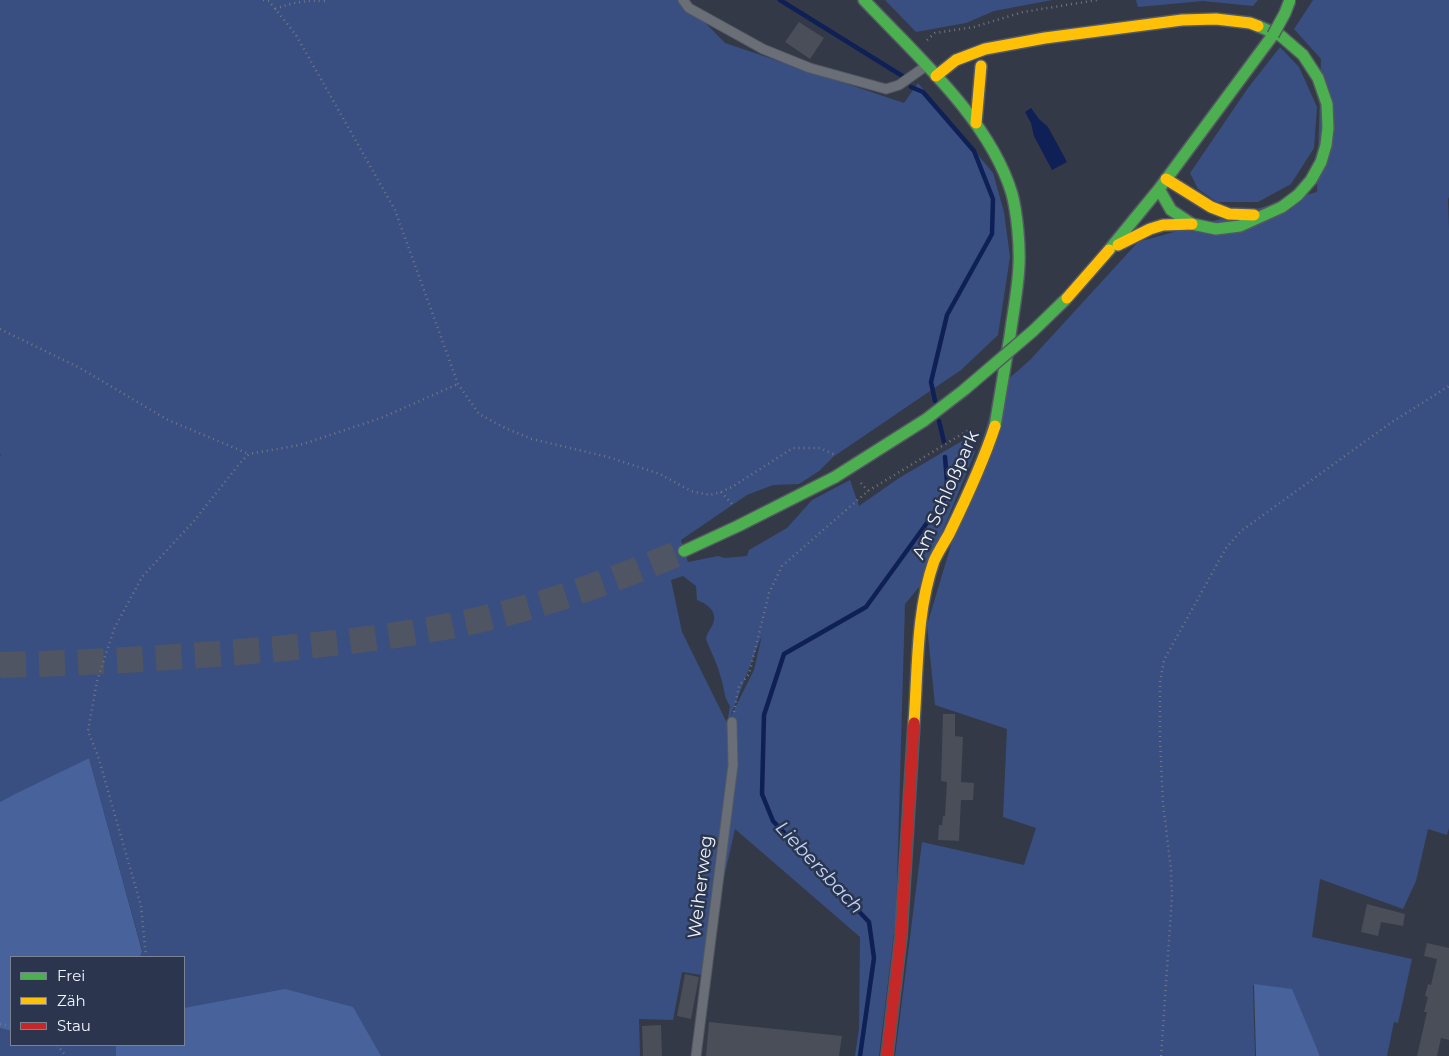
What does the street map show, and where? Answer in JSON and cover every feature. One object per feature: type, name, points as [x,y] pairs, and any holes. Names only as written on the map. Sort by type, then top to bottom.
[{"type":"main road","name":"Am Schloßpark","points":[[864,0],[938,78],[976,123],[990,144],[1012,195],[1017,228],[1019,265],[1007,359],[995,426],[989,445],[952,527],[935,559],[924,595],[901,936],[886,1056]]},
{"type":"main road","points":[[684,551],[835,477],[925,420],[964,390],[1033,331],[1062,304],[1159,189],[1273,35],[1286,13],[1290,0]]},
{"type":"main road","points":[[938,78],[956,60],[985,49],[1045,38],[1172,21],[1208,19],[1250,23],[1281,36],[1303,55],[1318,78],[1327,104],[1328,128],[1321,162],[1311,180],[1298,194],[1282,207],[1240,226],[1216,229],[1192,224],[1163,225],[1150,229],[1109,250]]},
{"type":"main road","points":[[968,74],[999,52],[1017,43]]},
{"type":"main road","points":[[976,123],[981,66]]},
{"type":"main road","points":[[938,78],[956,78]]},
{"type":"main road","points":[[1166,179],[1211,207],[1229,214],[1264,216]]},
{"type":"main road","points":[[1159,189],[1171,210],[1192,224]]},
{"type":"lane","points":[[683,0],[689,8],[763,49],[810,68],[886,89],[899,85],[926,65]]},
{"type":"lane","name":"Weiherweg","points":[[696,1056],[733,765],[732,722]]},
{"type":"path","points":[[263,0],[269,1],[296,35],[395,210],[458,384],[479,414],[504,428],[532,439],[608,457],[660,474],[691,491],[710,494],[732,487],[793,448],[820,448],[838,456]]},
{"type":"path","points":[[275,9],[292,2],[307,0],[326,1]]},
{"type":"path","points":[[913,52],[935,33],[974,27],[1022,12],[1097,0]]},
{"type":"path","points":[[0,329],[80,368],[168,420],[249,454],[300,445],[382,418],[458,384]]},
{"type":"path","points":[[1161,1056],[1172,898],[1171,870],[1162,804],[1160,683],[1164,660],[1226,548],[1241,531],[1392,422],[1449,386]]},
{"type":"path","points":[[732,722],[739,686],[749,674],[769,593],[782,566],[868,491],[968,431],[995,426]]},
{"type":"path","points":[[146,956],[141,906],[98,756],[88,730],[97,681],[114,629],[142,577],[194,521],[249,454]]},
{"type":"path","points":[[856,477],[868,491]]},
{"type":"path","points":[[721,492],[733,504]]},
{"type":"path","points":[[58,1046],[66,1056]]},
{"type":"shaded area","points":[[0,0],[683,0],[725,43],[904,103],[918,83],[993,173],[1004,212],[1010,257],[998,335],[961,370],[833,457],[819,471],[799,484],[773,485],[747,495],[681,540],[688,562],[718,556],[725,558],[747,556],[749,550],[787,528],[812,500],[850,480],[859,506],[899,478],[962,441],[972,444],[975,452],[920,586],[905,604],[896,916],[879,1056],[855,1056],[859,1029],[860,937],[735,829],[702,975],[682,972],[673,1020],[639,1019],[640,1056],[381,1056],[185,1008],[185,956],[140,956],[142,950],[89,758],[0,802]],"holes":[[[683,576],[696,586],[697,600],[708,606],[714,615],[713,624],[706,639],[718,668],[725,696],[730,706],[727,723],[682,632],[671,580]],[[762,635],[754,670],[731,716]]]},
{"type":"shaded area","points":[[885,0],[1052,0],[994,11],[966,23],[916,32]]},
{"type":"shaded area","points":[[1136,0],[1258,0],[1253,6],[1203,1],[1138,7]]},
{"type":"shaded area","points":[[1313,0],[1449,0],[1449,828],[1447,835],[1428,829],[1416,881],[1403,909],[1320,879],[1312,937],[1412,959],[1398,1023],[1394,1022],[1387,1056],[1320,1056],[1290,989],[1253,985],[1255,1056],[895,1056],[922,842],[1024,865],[1036,828],[1003,817],[1007,729],[935,705],[927,625],[998,388],[1030,360],[1138,242],[1317,192],[1321,59],[1294,29]]},
{"type":"shaded area","points":[[1280,47],[1299,67],[1317,107],[1314,148],[1291,184],[1258,202],[1217,202],[1198,189],[1190,173],[1248,88]]},
{"type":"shaded area","points":[[1031,108],[1048,127],[1067,162],[1052,170],[1034,136],[1031,123],[1025,112]]},
{"type":"shaded area","points":[[89,758],[142,951],[140,956],[10,956],[10,1031],[0,1028],[0,802]]},
{"type":"shaded area","points":[[1254,984],[1292,989],[1320,1056],[1256,1056]]},
{"type":"shaded area","points":[[285,989],[353,1007],[381,1056],[116,1056],[116,1046],[185,1046],[185,1008]]},
{"type":"shaded area","points":[[0,1028],[10,1031],[10,1046],[116,1046],[116,1056],[0,1056]]},
{"type":"building","points":[[799,22],[824,38],[810,59],[785,42]]},
{"type":"building","points":[[943,714],[955,714],[955,736],[963,737],[961,782],[974,783],[973,800],[961,800],[959,841],[938,840],[939,825],[942,825],[943,816],[945,816],[947,782],[941,781]]},
{"type":"building","points":[[1367,904],[1405,914],[1403,926],[1381,922],[1378,936],[1361,932]]},
{"type":"building","points":[[1427,943],[1449,948],[1449,1040],[1441,1038],[1437,1056],[1417,1056],[1427,1012],[1424,1012],[1428,997],[1425,996],[1428,984],[1431,985],[1437,959],[1424,956]]},
{"type":"building","points":[[685,974],[699,977],[691,1019],[677,1016]]},
{"type":"building","points":[[709,1022],[842,1036],[839,1056],[706,1056]]},
{"type":"building","points":[[661,1025],[662,1056],[643,1056],[642,1026]]},
{"type":"waterway","name":"Liebersbach","points":[[780,0],[904,77]]},
{"type":"waterway","name":"Liebersbach","points":[[911,87],[923,92],[974,151],[993,199],[992,234],[947,315],[931,382],[935,401]]},
{"type":"waterway","name":"Liebersbach","points":[[939,421],[944,442]]},
{"type":"waterway","name":"Liebersbach","points":[[860,1056],[874,958],[869,922],[773,821],[762,794],[764,715],[784,654],[866,607],[948,494],[945,457]]},
{"type":"tunnel","points":[[0,665],[103,661],[241,652],[411,633],[491,617],[541,604],[613,579],[684,551]]},
{"type":"traffic: fast","points":[[864,0],[928,66],[969,115],[987,140],[1012,194],[1019,239],[1017,292],[995,426]]},
{"type":"traffic: fast","points":[[1273,35],[1290,0]]},
{"type":"traffic: fast","points":[[1159,189],[1171,210],[1192,224],[1216,229],[1240,226],[1282,207],[1298,195],[1311,180],[1321,162],[1326,145],[1328,128],[1327,104],[1318,78],[1303,55],[1281,36],[1258,26]]},
{"type":"traffic: fast","points":[[1109,250],[1159,189],[1273,35]]},
{"type":"traffic: fast","points":[[835,477],[925,420],[964,390],[1033,331],[1067,298]]},
{"type":"traffic: fast","points":[[684,551],[835,477]]},
{"type":"traffic: slow","points":[[936,76],[956,60],[985,49],[1045,38],[1182,20],[1216,19],[1250,23],[1258,26]]},
{"type":"traffic: slow","points":[[976,123],[981,66]]},
{"type":"traffic: slow","points":[[1166,179],[1211,207],[1229,214],[1254,215]]},
{"type":"traffic: slow","points":[[1118,245],[1150,229],[1163,225],[1192,224]]},
{"type":"traffic: slow","points":[[1067,298],[1109,250]]},
{"type":"traffic: slow","points":[[914,723],[921,620],[928,580],[934,561],[974,481],[995,426]]},
{"type":"traffic: jam","points":[[887,1056],[901,936],[914,723]]}]
